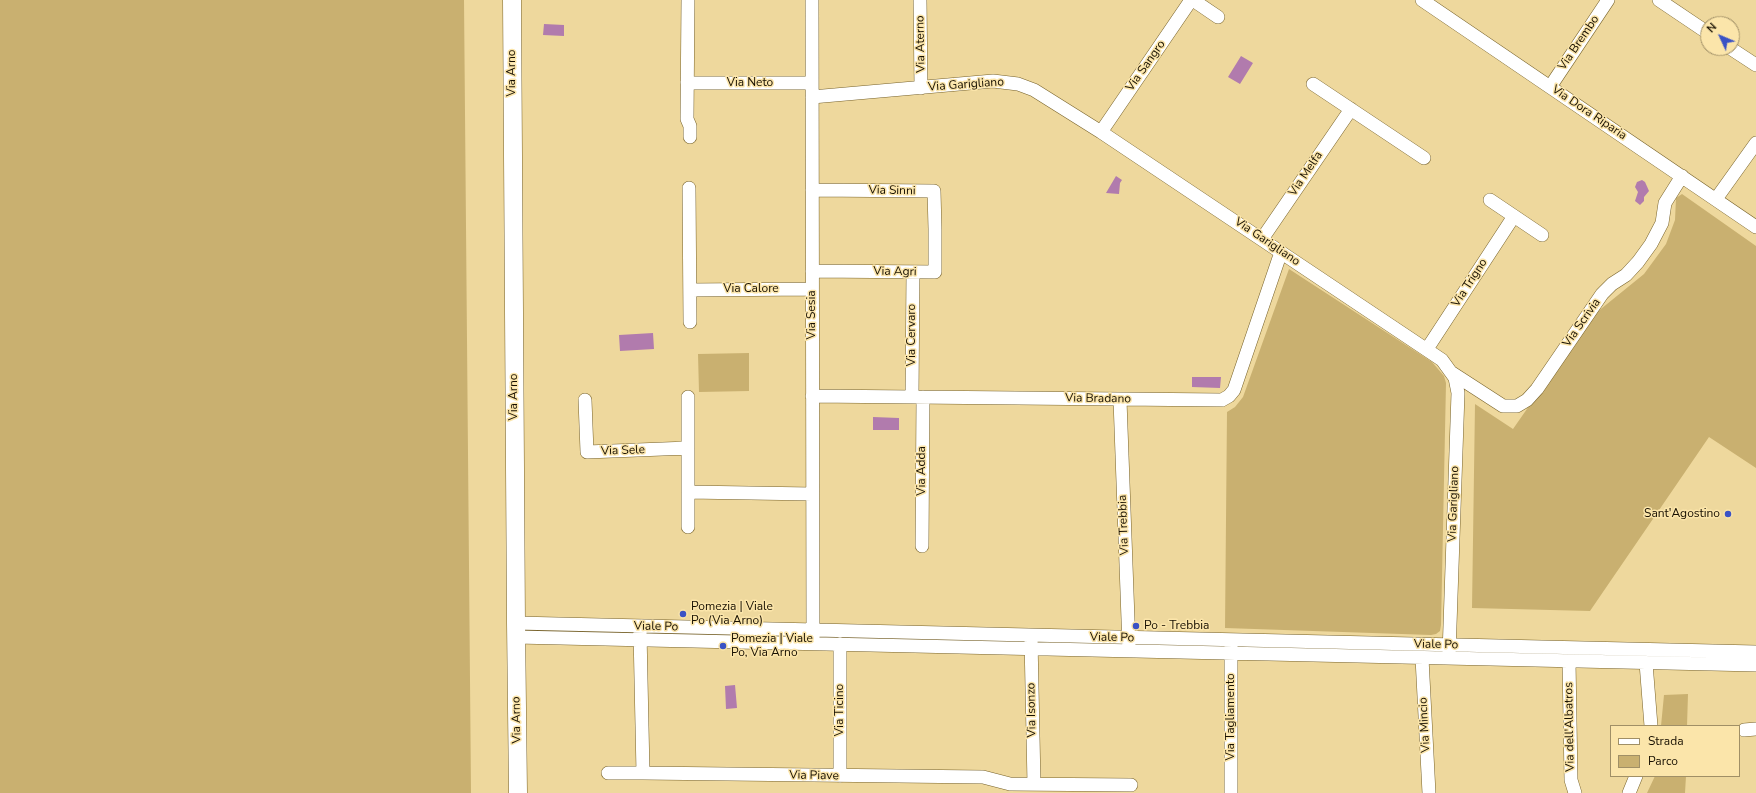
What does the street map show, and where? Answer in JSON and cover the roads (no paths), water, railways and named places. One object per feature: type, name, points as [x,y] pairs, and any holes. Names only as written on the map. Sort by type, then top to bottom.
[{"type":"street","name":"Via Arno","points":[[512,0],[518,793]]},
{"type":"street","points":[[688,0],[687,120],[690,126],[690,137]]},
{"type":"street","name":"Via Sesia","points":[[812,0],[813,637]]},
{"type":"street","name":"Via Aterno","points":[[920,0],[921,88]]},
{"type":"street","name":"Via Sangro","points":[[1101,132],[1192,0],[1218,17]]},
{"type":"street","name":"Via Dora Riparia","points":[[1422,0],[1756,227]]},
{"type":"street","name":"Via Brembo","points":[[1550,87],[1608,0]]},
{"type":"street","points":[[1659,0],[1700,28]]},
{"type":"street","points":[[1740,55],[1756,65]]},
{"type":"street","name":"Via Garigliano","points":[[812,97],[993,81],[1018,84],[1047,96],[1442,360],[1452,373],[1458,393],[1449,652]]},
{"type":"street","name":"Via Neto","points":[[687,83],[812,83]]},
{"type":"street","points":[[1313,84],[1424,158]]},
{"type":"street","name":"Via Melfa","points":[[1262,239],[1351,109]]},
{"type":"street","points":[[1716,199],[1756,143]]},
{"type":"street","name":"Via Scrivia","points":[[1452,373],[1503,406],[1517,406],[1527,400],[1537,389],[1602,294],[1612,284],[1626,275],[1651,244],[1662,223],[1665,203],[1682,176]]},
{"type":"street","points":[[688,188],[690,322]]},
{"type":"street","name":"Via Sinni","points":[[812,190],[934,191],[935,229]]},
{"type":"street","points":[[1490,200],[1542,235]]},
{"type":"street","name":"Via Trigno","points":[[1427,349],[1514,216]]},
{"type":"street","name":"Via Agri","points":[[812,271],[935,272],[935,229]]},
{"type":"street","name":"Via Bradano","points":[[812,396],[1218,401],[1229,396],[1234,390],[1281,252]]},
{"type":"street","name":"Via Cervaro","points":[[913,272],[917,397]]},
{"type":"street","name":"Via Calore","points":[[690,290],[812,289]]},
{"type":"street","points":[[688,397],[688,527]]},
{"type":"street","name":"Via Adda","points":[[917,397],[922,546]]},
{"type":"street","name":"Via Sele","points":[[585,400],[587,452],[688,448]]},
{"type":"street","name":"Via Trebbia","points":[[1120,400],[1128,645]]},
{"type":"street","points":[[688,492],[812,494]]},
{"type":"street","name":"Viale Po","points":[[516,630],[1449,652],[1756,652]]},
{"type":"street","points":[[640,633],[643,773]]},
{"type":"street","name":"Viale Po","points":[[813,637],[840,644],[1031,642]]},
{"type":"street","name":"Via Isonzo","points":[[1031,642],[1034,784]]},
{"type":"street","name":"Via Ticino","points":[[840,644],[840,776]]},
{"type":"street","name":"Viale Po","points":[[1230,647],[1422,658],[1449,652],[1569,661],[1756,665]]},
{"type":"street","name":"Via Tagliamento","points":[[1230,647],[1231,793]]},
{"type":"street","name":"Via Mincio","points":[[1422,658],[1429,793]]},
{"type":"street","name":"Via dell'Albatros","points":[[1569,661],[1571,780],[1575,793]]},
{"type":"street","points":[[1646,663],[1651,725]]},
{"type":"street","name":"Via Piave","points":[[608,774],[643,773],[983,777],[1008,784],[1131,785]]},
{"type":"street","points":[[1629,793],[1636,777]]},
{"type":"place","name":"Sant'Agostino","points":[[1728,514]]},
{"type":"place","name":"Pomezia | Viale Po (Via Arno)","points":[[683,614]]},
{"type":"place","name":"Po - Trebbia","points":[[1136,626]]},
{"type":"place","name":"Pomezia | Viale Po, Via Arno","points":[[723,646]]}]
